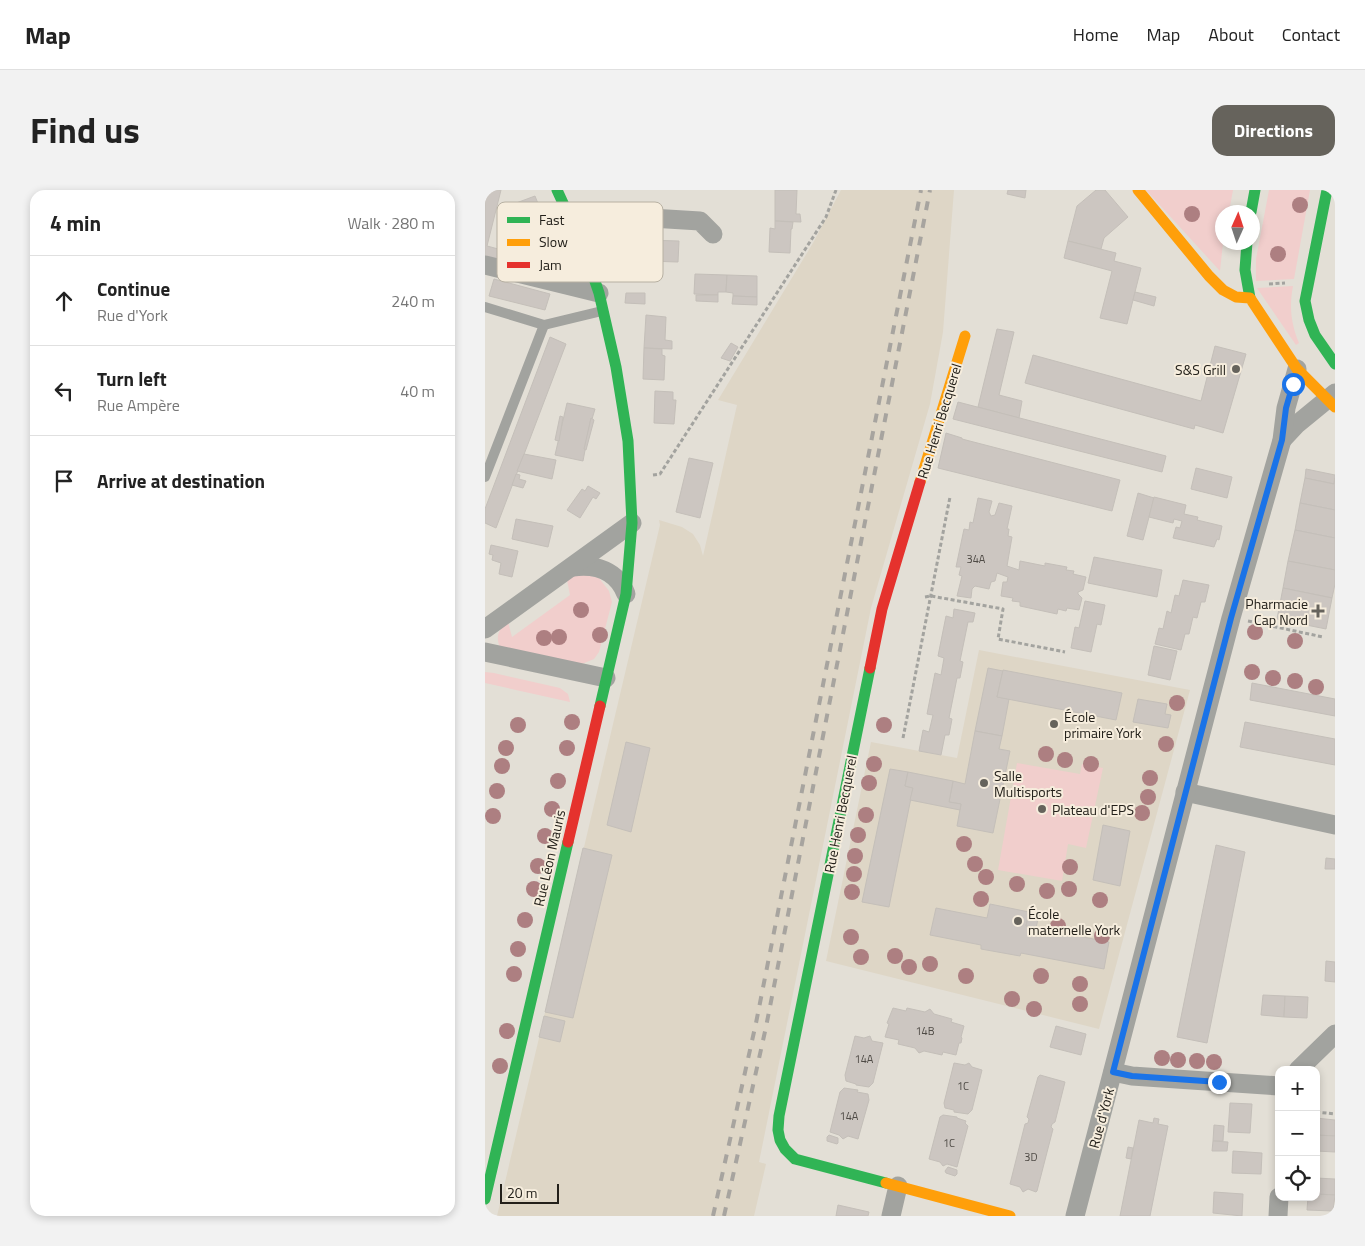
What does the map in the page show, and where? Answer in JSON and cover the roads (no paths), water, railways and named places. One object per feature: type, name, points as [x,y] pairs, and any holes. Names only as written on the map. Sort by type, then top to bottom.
[{"type":"main road","name":"Rue Léon Mauris","points":[[557,190],[563,202]]},
{"type":"main road","points":[[1138,190],[1209,276],[1223,290],[1236,296],[1250,298]]},
{"type":"main road","points":[[1252,205],[1255,190]]},
{"type":"main road","points":[[1327,190],[1305,301],[1307,318],[1313,334],[1335,364]]},
{"type":"main road","points":[[1245,250],[1244,257],[1246,285],[1250,298],[1297,369],[1333,400]]},
{"type":"main road","name":"Rue Léon Mauris","points":[[485,1199],[626,594],[632,523],[628,441],[615,367],[601,302],[595,282]]},
{"type":"main road","name":"Rue Henri Becquerel","points":[[965,336],[882,609],[777,1132],[783,1147],[795,1159],[1010,1216]]},
{"type":"street","points":[[663,219],[700,221],[713,234]]},
{"type":"street","points":[[485,265],[497,269]]},
{"type":"street","points":[[538,282],[601,302]]},
{"type":"street","name":"Rue d'York","points":[[1075,1216],[1231,618],[1282,440],[1286,408],[1297,369]]},
{"type":"street","name":"Rue d'York","points":[[1282,440],[1297,425],[1333,400]]},
{"type":"street","points":[[485,629],[632,523]]},
{"type":"street","points":[[573,567],[591,566],[606,571],[620,583],[626,594]]},
{"type":"street","points":[[485,652],[606,678]]},
{"type":"street","points":[[1185,792],[1335,825]]},
{"type":"street","points":[[1302,1066],[1335,1034]]},
{"type":"street","points":[[1113,1072],[1132,1076],[1275,1086]]},
{"type":"street","points":[[891,1216],[898,1186]]},
{"type":"street","points":[[1279,1201],[1279,1216]]},
{"type":"lane","points":[[485,307],[544,325],[601,302]]},
{"type":"lane","points":[[485,477],[544,325]]},
{"type":"railway","points":[[713,1216],[756,1023],[921,190]]},
{"type":"railway","points":[[724,1216],[766,1027],[930,190]]},
{"type":"place","name":"S&S Grill","points":[[1236,369]]},
{"type":"place","name":"Pharmacie Cap Nord","points":[[1318,611]]},
{"type":"place","name":"École primaire York","points":[[1054,724]]},
{"type":"place","name":"Salle Multisports","points":[[984,783]]},
{"type":"place","name":"Plateau d'EPS","points":[[1042,809]]},
{"type":"place","name":"École maternelle York","points":[[1018,921]]}]
